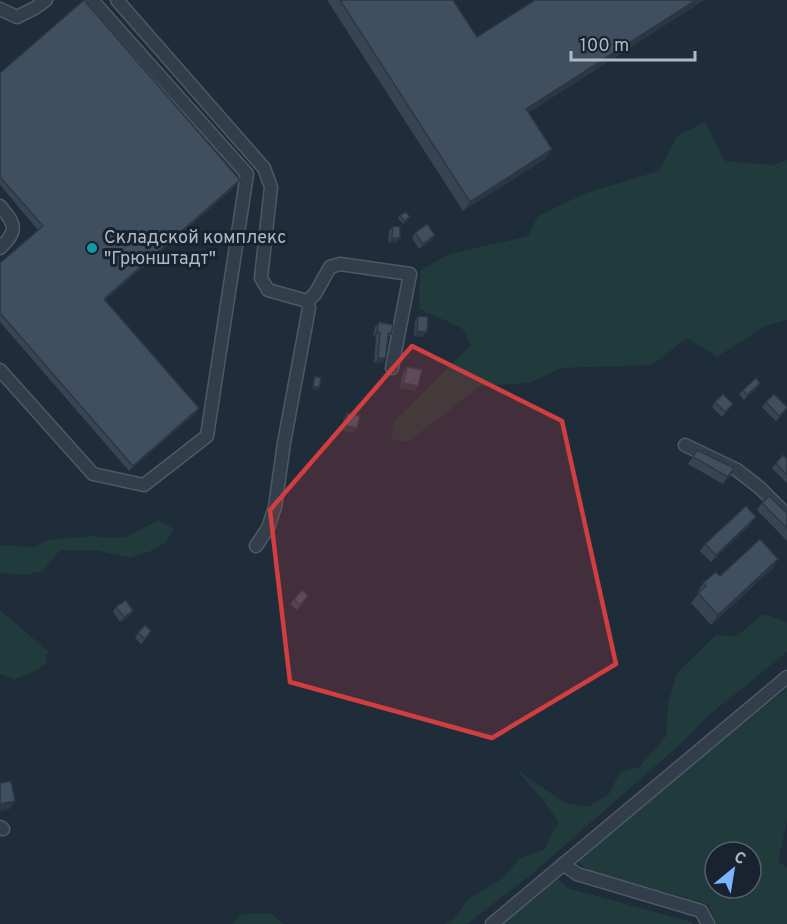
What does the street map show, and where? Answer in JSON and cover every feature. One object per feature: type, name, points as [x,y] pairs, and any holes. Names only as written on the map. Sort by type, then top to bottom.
[{"type":"street","points":[[0,9],[17,17],[46,0]]},
{"type":"street","points":[[0,370],[93,474],[144,484],[207,436],[247,174],[92,0]]},
{"type":"street","points":[[117,0],[264,168],[271,187],[261,278],[268,290],[307,301]]},
{"type":"street","points":[[0,206],[11,220],[14,229],[10,239],[0,248]]},
{"type":"street","points":[[307,301],[315,294],[330,267],[340,264],[410,274],[392,368]]},
{"type":"street","points":[[256,546],[268,528],[274,507],[309,308],[307,301]]},
{"type":"street","points":[[685,445],[737,470],[760,488],[787,515]]},
{"type":"street","points":[[492,924],[787,677]]},
{"type":"street","points":[[563,864],[577,874],[701,911],[708,924]]},
{"type":"highlighted area","points":[[412,346],[562,421],[616,664],[492,738],[290,682],[270,510]]},
{"type":"green space","points":[[705,122],[725,161],[773,165],[787,160],[787,320],[765,326],[717,357],[687,338],[652,365],[562,368],[529,383],[480,386],[408,442],[392,439],[393,422],[471,345],[462,328],[419,309],[420,271],[446,255],[528,236],[538,216],[586,193],[659,171],[677,136]]},
{"type":"green space","points":[[158,520],[174,529],[166,542],[149,552],[130,558],[95,550],[60,550],[43,571],[25,575],[0,573],[0,545],[35,547],[48,540],[90,536],[115,538],[128,536]]},
{"type":"green space","points":[[0,610],[48,651],[45,664],[34,672],[15,679],[0,674]]},
{"type":"green space","points":[[764,614],[787,622],[787,652],[708,716],[683,742],[532,874],[467,924],[444,924],[454,919],[467,900],[503,878],[520,858],[545,849],[559,823],[516,769],[565,803],[588,807],[609,794],[620,772],[639,767],[666,736],[668,704],[677,673],[716,635],[736,636]]},
{"type":"green space","points":[[787,689],[787,821],[778,862],[787,867],[787,924],[716,924],[708,904],[587,870],[580,864],[577,857],[702,754]]},
{"type":"green space","points":[[555,875],[567,888],[692,922],[692,924],[496,924]]},
{"type":"green space","points":[[242,914],[272,914],[284,924],[231,924]]},
{"type":"building","name":"Складской комплекс \"Грюнштадт\"","points":[[84,0],[240,180],[104,299],[199,408],[133,466],[0,313],[0,263],[43,226],[0,177],[0,73]]},
{"type":"building","points":[[340,0],[453,0],[477,37],[535,0],[696,0],[526,109],[552,149],[470,202]]},
{"type":"building","points":[[406,212],[410,217],[404,221],[400,215]]},
{"type":"building","points":[[427,224],[435,235],[423,244],[415,233]]},
{"type":"building","points":[[393,226],[400,227],[400,238],[392,238]]},
{"type":"building","points":[[418,316],[428,317],[427,332],[417,331]]},
{"type":"building","points":[[379,322],[393,325],[391,334],[388,333],[386,358],[378,358]]},
{"type":"building","points":[[407,367],[422,370],[418,386],[403,383]]},
{"type":"building","points":[[315,376],[321,378],[319,388],[313,386]]},
{"type":"building","points":[[756,378],[760,383],[747,395],[743,390]]},
{"type":"building","points":[[723,394],[733,404],[725,412],[715,402]]},
{"type":"building","points":[[774,394],[787,407],[779,416],[766,402]]},
{"type":"building","points":[[347,413],[360,416],[357,428],[344,425]]},
{"type":"building","points":[[697,450],[734,468],[728,477],[693,457]]},
{"type":"building","points":[[783,455],[787,459],[787,475],[776,463]]},
{"type":"building","points":[[769,496],[787,513],[787,528],[762,503]]},
{"type":"building","points":[[746,506],[756,517],[716,555],[705,544]]},
{"type":"building","points":[[760,539],[778,559],[718,615],[698,593],[706,586],[703,583],[716,572],[720,576]]},
{"type":"building","points":[[302,590],[308,596],[300,605],[294,599]]},
{"type":"building","points":[[126,600],[133,611],[124,617],[116,607]]},
{"type":"building","points":[[145,625],[151,631],[145,639],[138,633]]},
{"type":"building","points":[[11,781],[15,801],[0,804],[0,783]]},
{"type":"place","name":"Складской комплекс \"Грюнштадт\"","points":[[92,248]]}]
